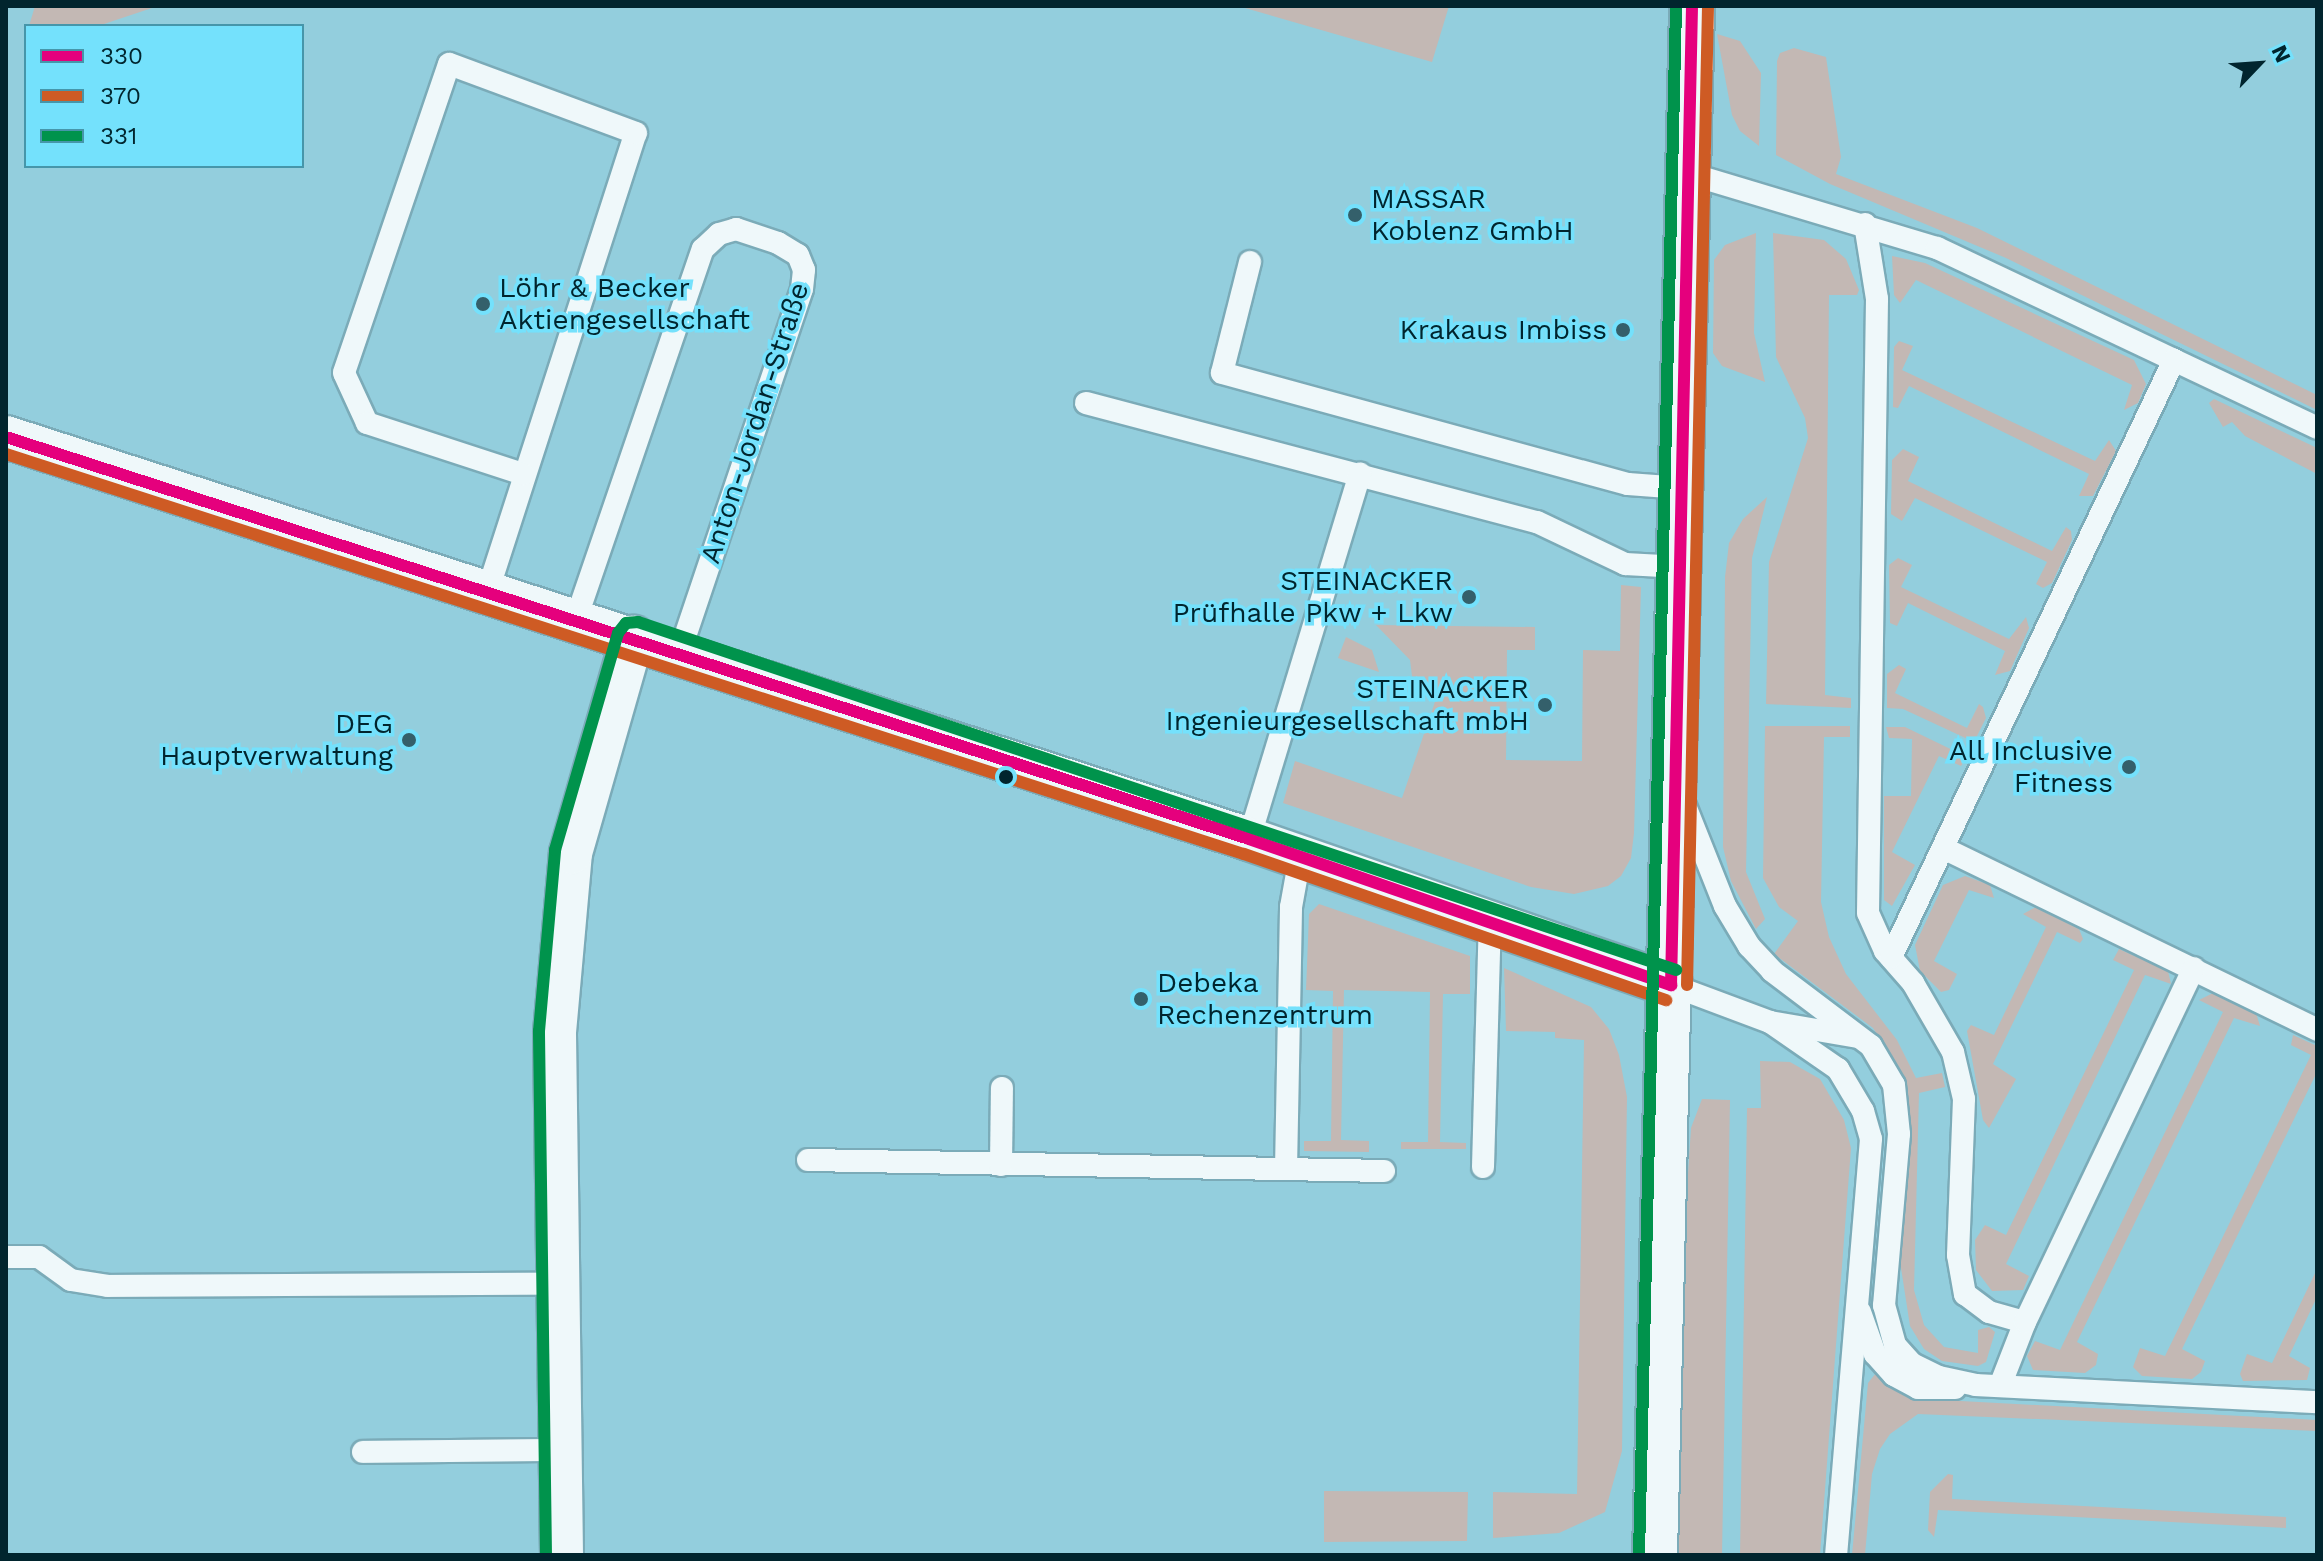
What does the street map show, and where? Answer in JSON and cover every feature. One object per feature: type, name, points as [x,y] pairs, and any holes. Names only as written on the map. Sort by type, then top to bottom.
[{"type":"street","points":[[1655,1555],[1677,786],[1692,6]]},
{"type":"street","points":[[6,437],[488,590],[1249,839],[1671,985]]},
{"type":"street","points":[[562,1555],[555,1032],[571,853],[633,637]]},
{"type":"lane","points":[[488,590],[523,474],[636,133],[449,64],[344,373],[367,423],[523,474]]},
{"type":"lane","points":[[1687,173],[1937,248],[2317,428]]},
{"type":"lane","points":[[1865,224],[1876,317],[1868,913],[1891,957],[1945,1037],[1964,1099],[1958,1255],[1965,1294],[1989,1312],[2025,1322]]},
{"type":"lane","name":"Anton-Jordan-Straße","points":[[576,619],[703,249],[719,234],[736,229],[778,243],[798,255],[804,270],[802,289],[679,655]]},
{"type":"lane","points":[[1250,262],[1222,373],[1628,484],[1682,488]]},
{"type":"lane","points":[[1891,957],[2174,360]]},
{"type":"lane","points":[[1086,403],[1537,522],[1625,564],[1681,567]]},
{"type":"lane","points":[[1249,839],[1360,473]]},
{"type":"lane","points":[[1677,786],[1725,906],[1749,946],[1784,981],[1860,1037],[1881,1058],[1897,1099],[1884,1291],[1890,1331],[1903,1355],[1924,1372],[1976,1385]]},
{"type":"lane","points":[[1943,848],[2317,1030]]},
{"type":"lane","points":[[1286,1169],[1291,907],[1300,857]]},
{"type":"lane","points":[[1483,1167],[1490,923]]},
{"type":"lane","points":[[2000,1386],[2025,1322],[2194,968]]},
{"type":"lane","points":[[1671,985],[1770,1022],[1860,1037]]},
{"type":"lane","points":[[1770,1022],[1838,1069],[1868,1124],[1870,1153],[1836,1555]]},
{"type":"lane","points":[[1001,1165],[1002,1088]]},
{"type":"lane","points":[[808,1160],[1384,1171]]},
{"type":"lane","points":[[6,1257],[39,1257],[71,1280],[108,1286],[560,1284]]},
{"type":"lane","points":[[1856,1295],[1875,1354],[1894,1375],[1932,1390],[1976,1385],[2317,1402]]},
{"type":"lane","points":[[363,1452],[561,1450]]},
{"type":"shaded area","points":[[35,6],[158,6],[104,24],[30,24]]},
{"type":"shaded area","points":[[1238,6],[1449,6],[1432,62]]},
{"type":"shaded area","points":[[1717,34],[1740,41],[1761,73],[1759,146],[1740,131],[1732,115]]},
{"type":"shaded area","points":[[1794,48],[1826,57],[1841,157],[1836,174],[1977,228],[2317,395],[2317,410],[2006,258],[1830,184],[1776,155],[1777,61],[1780,53]]},
{"type":"shaded area","points":[[1756,233],[1754,333],[1765,382],[1722,366],[1713,353],[1714,260],[1725,245]]},
{"type":"shaded area","points":[[1773,233],[1824,240],[1846,259],[1859,290],[1857,295],[1829,295],[1825,695],[1851,698],[1851,708],[1766,704],[1769,562],[1808,438],[1805,418],[1776,357]]},
{"type":"shaded area","points":[[1892,256],[1925,263],[2134,360],[2146,384],[2138,403],[2124,410],[2132,385],[1916,280],[1900,303],[1894,295]]},
{"type":"shaded area","points":[[1899,341],[1913,346],[1902,370],[2095,461],[2109,440],[2116,451],[2093,496],[2079,496],[2089,474],[1909,386],[1898,408],[1893,407],[1894,347]]},
{"type":"shaded area","points":[[2214,399],[2317,448],[2317,474],[2245,436],[2232,422],[2223,427],[2209,403]]},
{"type":"shaded area","points":[[1903,449],[1919,457],[1908,481],[2052,551],[2066,527],[2071,531],[2072,540],[2052,583],[2043,588],[2036,584],[2047,562],[1915,498],[1902,521],[1891,514],[1892,460]]},
{"type":"shaded area","points":[[1767,497],[1752,558],[1746,872],[1765,919],[1756,929],[1731,881],[1723,847],[1725,577],[1729,543],[1743,519]]},
{"type":"shaded area","points":[[1898,558],[1912,565],[1901,587],[2009,639],[2026,617],[2029,628],[2010,671],[1995,675],[2005,651],[1908,603],[1897,626],[1890,623],[1889,565]]},
{"type":"shaded area","points":[[1621,585],[1641,587],[1634,833],[1631,858],[1621,876],[1608,886],[1574,894],[1531,887],[1283,803],[1295,761],[1402,798],[1438,693],[1413,684],[1410,660],[1376,625],[1535,627],[1535,650],[1507,650],[1506,760],[1582,761],[1583,650],[1620,651]]},
{"type":"shaded area","points":[[1346,637],[1372,650],[1379,672],[1338,658]]},
{"type":"shaded area","points":[[1899,665],[1906,669],[1895,693],[1967,728],[1979,704],[1983,707],[1986,718],[1974,742],[1903,709],[1887,708],[1887,674]]},
{"type":"shaded area","points":[[1765,726],[1850,726],[1850,737],[1824,737],[1821,902],[1829,937],[1846,974],[1897,1040],[1916,1078],[1942,1073],[1945,1087],[1919,1093],[1914,1290],[1924,1325],[1944,1347],[1978,1353],[1978,1330],[1989,1327],[1995,1332],[1986,1362],[1978,1366],[1942,1361],[1924,1349],[1910,1326],[1899,1255],[1908,1111],[1899,1070],[1873,1028],[1774,954],[1798,921],[1779,907],[1763,878]]},
{"type":"shaded area","points":[[1886,727],[1905,727],[1967,757],[1961,766],[1939,756],[1892,852],[1915,865],[1892,906],[1884,900],[1884,796],[1911,796],[1912,739],[1889,738]]},
{"type":"shaded area","points":[[1965,876],[1990,885],[1994,898],[1969,890],[1934,961],[1957,974],[1949,990],[1941,992],[1920,971],[1915,945],[1943,885]]},
{"type":"shaded area","points":[[1319,904],[1470,956],[1470,994],[1443,994],[1440,1142],[1466,1143],[1466,1149],[1401,1149],[1401,1142],[1428,1142],[1430,992],[1344,990],[1341,1140],[1369,1141],[1369,1152],[1304,1151],[1304,1141],[1331,1141],[1333,991],[1306,990],[1309,914]]},
{"type":"shaded area","points":[[2036,907],[2079,929],[2083,939],[2080,943],[2057,932],[1993,1064],[2016,1079],[1989,1128],[1983,1120],[1967,1031],[1971,1025],[1994,1035],[2046,927],[2023,914]]},
{"type":"shaded area","points":[[2119,949],[2168,971],[2171,984],[2145,975],[2006,1264],[2029,1276],[2023,1290],[1992,1291],[1976,1270],[1975,1240],[1985,1225],[2006,1235],[2134,970],[2113,960]]},
{"type":"shaded area","points":[[1504,968],[1591,1007],[1609,1029],[1619,1055],[1627,1097],[1622,1451],[1605,1512],[1559,1533],[1493,1538],[1493,1492],[1577,1494],[1584,1040],[1555,1038],[1555,1032],[1506,1031]]},
{"type":"shaded area","points":[[2213,993],[2256,1013],[2260,1026],[2234,1018],[2077,1342],[2098,1354],[2096,1365],[2085,1373],[2033,1370],[2027,1356],[2035,1341],[2060,1350],[2223,1012],[2199,1000]]},
{"type":"shaded area","points":[[2293,1035],[2317,1046],[2317,1072],[2182,1349],[2205,1361],[2201,1372],[2192,1379],[2142,1376],[2133,1367],[2140,1348],[2165,1356],[2311,1055],[2291,1045]]},
{"type":"shaded area","points":[[1760,1061],[1790,1062],[1820,1079],[1844,1120],[1851,1148],[1820,1555],[1740,1555],[1747,1108],[1761,1108]]},
{"type":"shaded area","points":[[1702,1099],[1730,1100],[1722,1555],[1675,1555],[1680,1295],[1691,1128]]},
{"type":"shaded area","points":[[2317,1269],[2317,1297],[2289,1356],[2310,1368],[2307,1380],[2243,1381],[2240,1374],[2247,1354],[2272,1363]]},
{"type":"shaded area","points":[[1876,1373],[1900,1391],[1924,1399],[2317,1420],[2317,1431],[1918,1414],[1890,1434],[1880,1449],[1872,1474],[1865,1555],[1852,1555],[1868,1383]]},
{"type":"shaded area","points":[[1948,1474],[1953,1475],[1952,1499],[2286,1517],[2286,1528],[1938,1510],[1934,1537],[1928,1530],[1930,1492]]},
{"type":"shaded area","points":[[1324,1491],[1468,1492],[1467,1541],[1324,1542]]},
{"type":"transit line","name":"331","points":[[1639,1555],[1676,6]]},
{"type":"transit line","name":"330","points":[[1671,985],[1692,6]]},
{"type":"transit line","name":"370","points":[[1687,985],[1708,6]]},
{"type":"transit line","name":"330","points":[[6,437],[1249,839],[1671,985]]},
{"type":"transit line","name":"370","points":[[6,454],[1244,854],[1666,1000]]},
{"type":"transit line","name":"331","points":[[546,1555],[539,1031],[555,850],[618,633],[626,623],[638,622],[1676,970]]},
{"type":"place","name":"MASSAR Koblenz GmbH","points":[[1355,215]]},
{"type":"place","name":"Löhr & Becker Aktiengesellschaft","points":[[483,304]]},
{"type":"place","name":"Krakaus Imbiss","points":[[1623,330]]},
{"type":"place","name":"STEINACKER Prüfhalle Pkw + Lkw","points":[[1469,597]]},
{"type":"place","name":"STEINACKER Ingenieurgesellschaft mbH","points":[[1545,705]]},
{"type":"place","name":"DEG Hauptverwaltung","points":[[409,740]]},
{"type":"place","name":"All Inclusive Fitness","points":[[2129,767]]},
{"type":"place","name":"Debeka Rechenzentrum","points":[[1141,999]]}]
